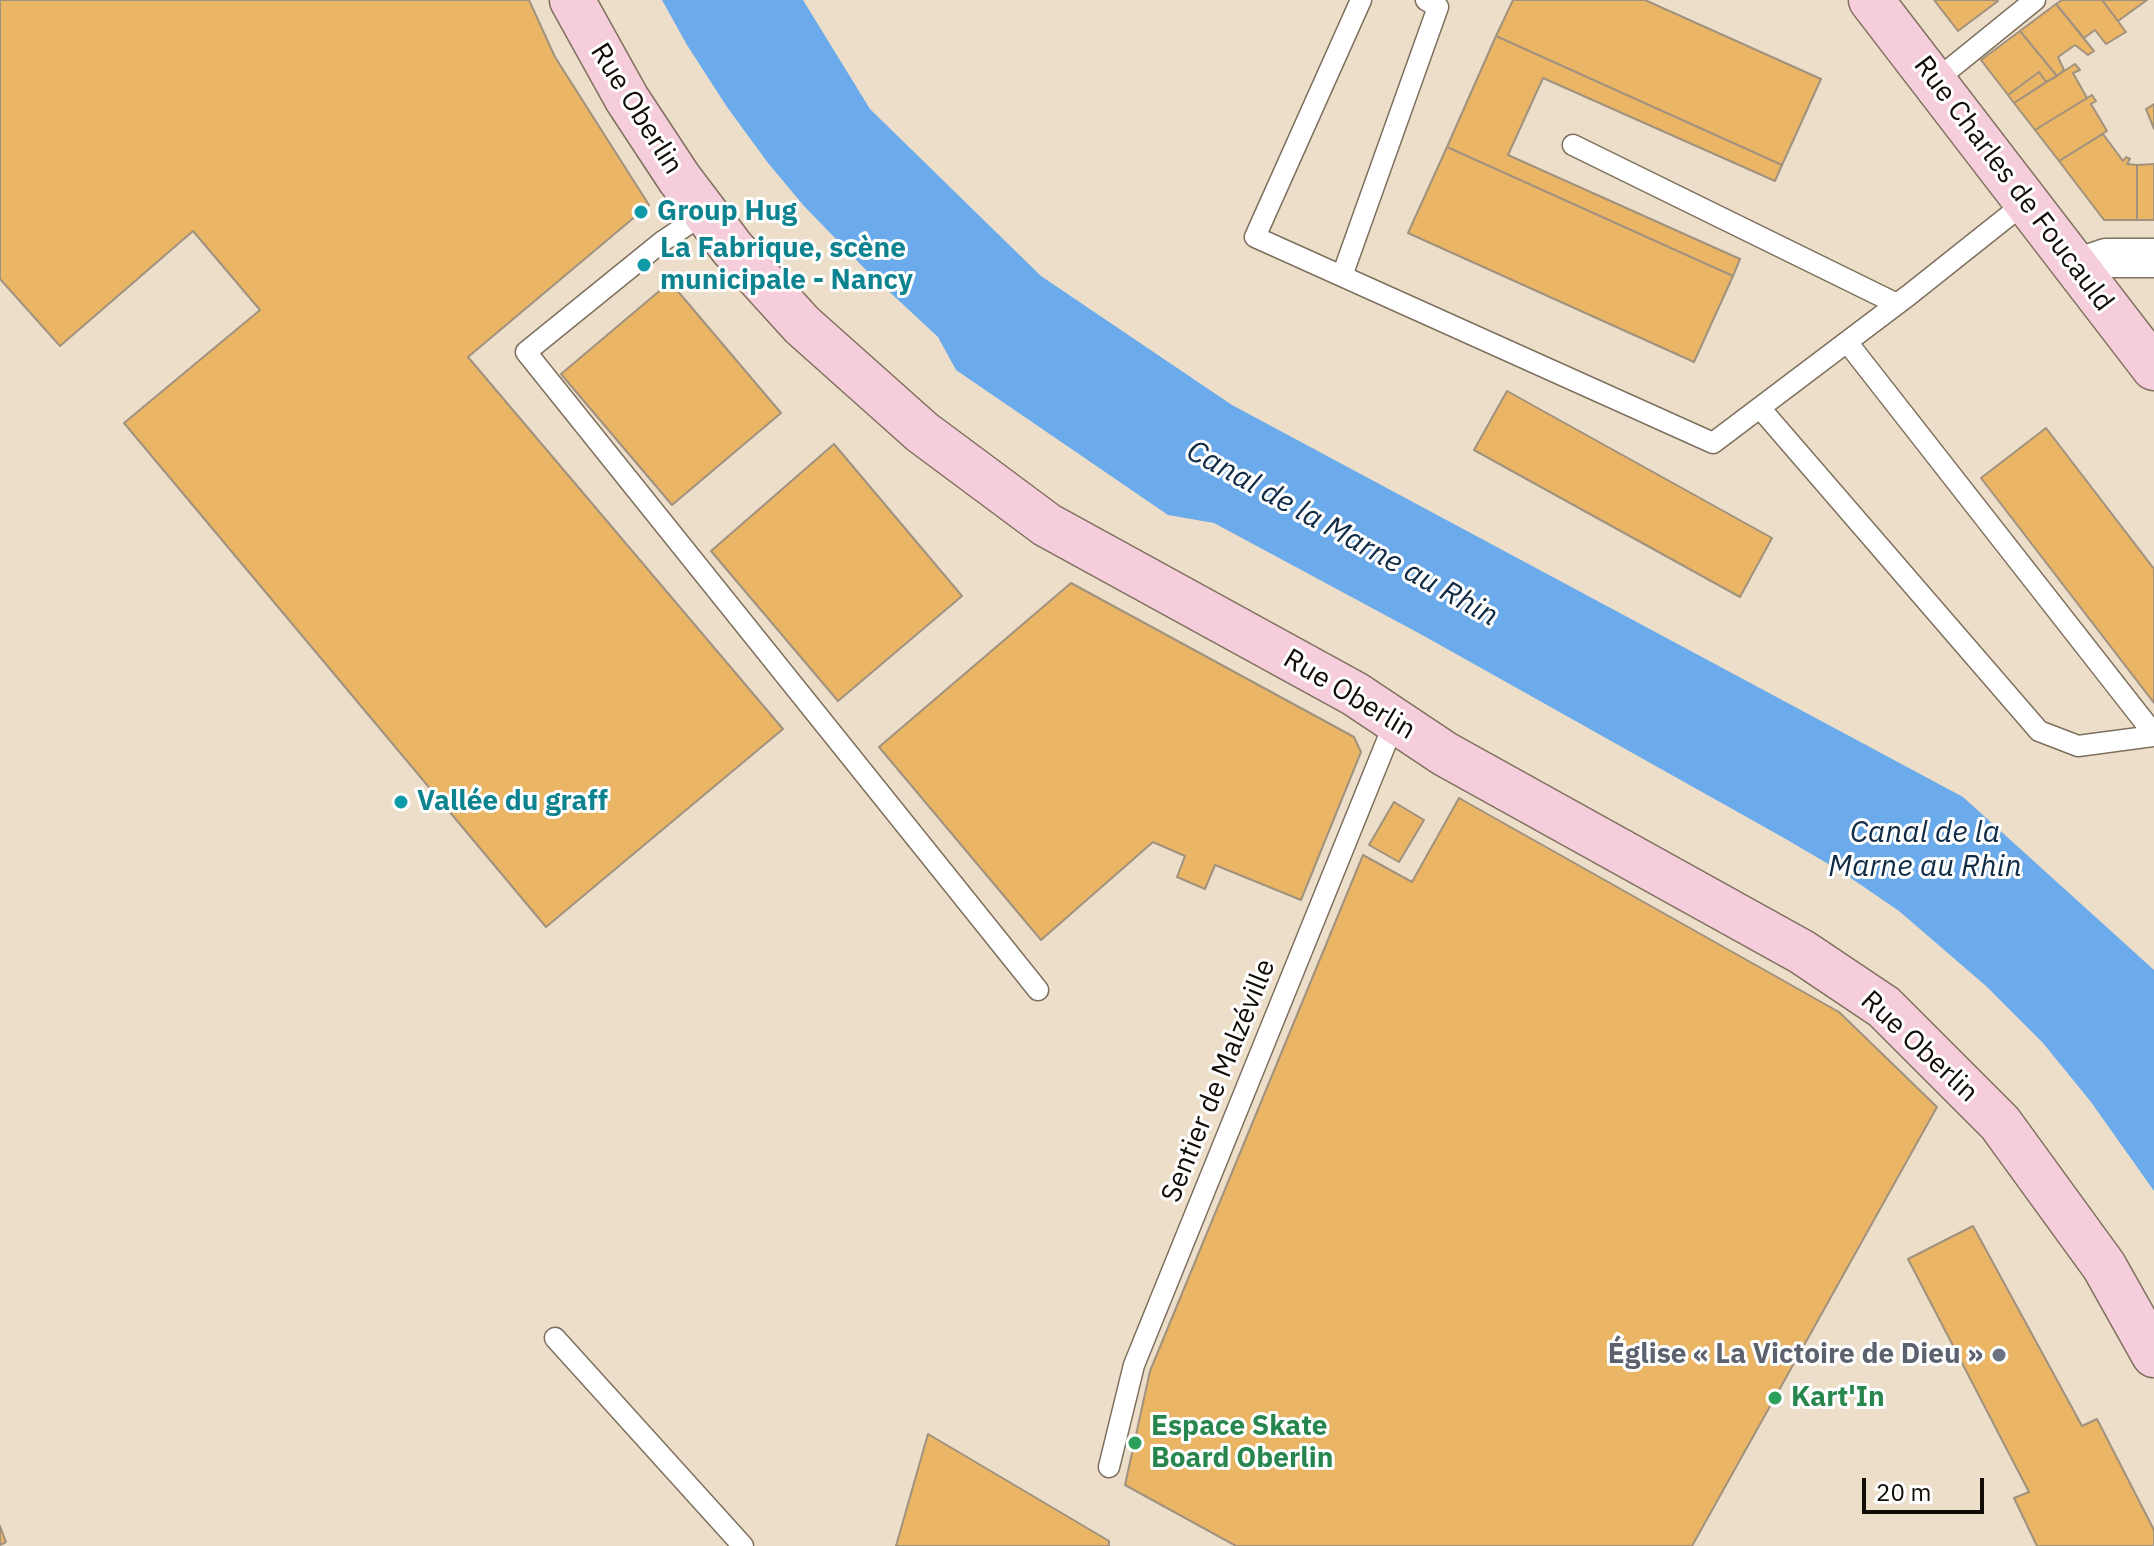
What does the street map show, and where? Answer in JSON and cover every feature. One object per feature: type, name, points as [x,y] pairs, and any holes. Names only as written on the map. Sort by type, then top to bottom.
[{"type":"street","name":"Rue Oberlin","points":[[572,0],[627,99],[679,178],[732,248],[802,325],[922,432],[1047,525],[1355,694],[1445,754],[1802,952],[1884,1007],[2000,1123],[2104,1266],[2154,1355]]},
{"type":"street","name":"Rue Charles de Foucauld","points":[[1871,0],[2154,368]]},
{"type":"street","points":[[2077,268],[2106,258],[2154,258]]},
{"type":"lane","points":[[1361,0],[1255,237],[1713,443],[2026,202]]},
{"type":"lane","points":[[1342,276],[1438,7],[1426,0]]},
{"type":"lane","points":[[1935,81],[2035,0]]},
{"type":"lane","points":[[1573,145],[1897,304]]},
{"type":"lane","points":[[705,213],[663,241],[526,352],[1038,990]]},
{"type":"lane","points":[[1760,408],[2039,731],[2078,746],[2154,735],[1847,342]]},
{"type":"lane","name":"Sentier de Malzéville","points":[[1109,1467],[1134,1365],[1395,721]]},
{"type":"lane","points":[[555,1338],[743,1546]]},
{"type":"water","name":"Canal de la Marne au Rhin","points":[[662,0],[803,0],[870,109],[1041,276],[1232,405],[1963,797],[2154,970],[2154,1191],[2091,1102],[2043,1043],[1986,986],[1899,911],[1784,838],[1424,636],[1214,523],[1168,515],[956,370],[938,337],[867,271],[804,206],[768,163],[727,107]]},
{"type":"building","points":[[0,0],[529,0],[555,57],[649,205],[468,357],[783,729],[546,927],[124,423],[260,310],[193,231],[60,346],[0,279]]},
{"type":"building","points":[[1513,0],[1645,0],[1821,79],[1782,165],[1496,36]]},
{"type":"building","points":[[1934,0],[1997,0],[1998,1],[1958,31]]},
{"type":"building","points":[[2062,0],[2102,0],[2126,32],[2106,44],[2095,30],[2084,38],[2056,4]]},
{"type":"building","points":[[2102,0],[2147,0],[2118,21]]},
{"type":"building","points":[[2056,4],[2094,51],[2088,55],[2075,45],[2058,57],[2064,70],[2057,76],[2020,31]]},
{"type":"building","points":[[2020,31],[2057,76],[2046,82],[2039,72],[2008,95],[1981,60]]},
{"type":"building","points":[[1496,36],[1782,165],[1775,181],[1543,78],[1508,155],[1740,259],[1733,276],[1447,147]]},
{"type":"building","points":[[2075,64],[2080,70],[2073,73],[2087,98],[2035,130],[2014,103]]},
{"type":"building","points":[[2039,72],[2046,82],[2014,103],[2008,95]]},
{"type":"building","points":[[2092,95],[2096,101],[2091,104],[2107,131],[2059,161],[2035,130]]},
{"type":"building","points":[[2154,104],[2154,129],[2146,109]]},
{"type":"building","points":[[2103,134],[2123,161],[2126,157],[2130,159],[2127,164],[2137,165],[2137,220],[2104,220],[2059,161]]},
{"type":"building","points":[[1447,147],[1733,276],[1694,362],[1408,233]]},
{"type":"building","points":[[2154,164],[2154,220],[2137,220],[2137,165]]},
{"type":"building","points":[[670,282],[781,413],[672,505],[561,374]]},
{"type":"building","points":[[1507,391],[1772,538],[1740,597],[1474,450]]},
{"type":"building","points":[[2046,428],[2154,569],[2154,703],[1981,478]]},
{"type":"building","points":[[834,444],[962,596],[838,701],[711,551]]},
{"type":"building","points":[[1071,583],[1354,737],[1361,752],[1301,900],[1215,865],[1205,889],[1177,877],[1185,856],[1153,842],[1041,940],[879,747]]},
{"type":"building","points":[[1459,798],[1839,1012],[1937,1107],[1692,1546],[1236,1546],[1125,1485],[1150,1371],[1363,855],[1412,882]]},
{"type":"building","points":[[1394,802],[1424,820],[1399,862],[1369,845]]},
{"type":"building","points":[[1973,1226],[2082,1426],[2097,1419],[2154,1530],[2154,1546],[2037,1546],[2014,1498],[2029,1492],[1908,1259]]},
{"type":"building","points":[[928,1434],[1109,1541],[1109,1546],[896,1546]]},
{"type":"building","points":[[0,1526],[6,1542],[0,1545]]},
{"type":"place","name":"Group Hug","points":[[641,212]]},
{"type":"place","name":"La Fabrique, scène municipale - Nancy","points":[[644,265]]},
{"type":"place","name":"Vallée du graff","points":[[401,802]]},
{"type":"place","name":"Église « La Victoire de Dieu »","points":[[1999,1355]]},
{"type":"place","name":"Kart'In","points":[[1775,1398]]},
{"type":"place","name":"Espace Skate Board Oberlin","points":[[1135,1443]]}]
